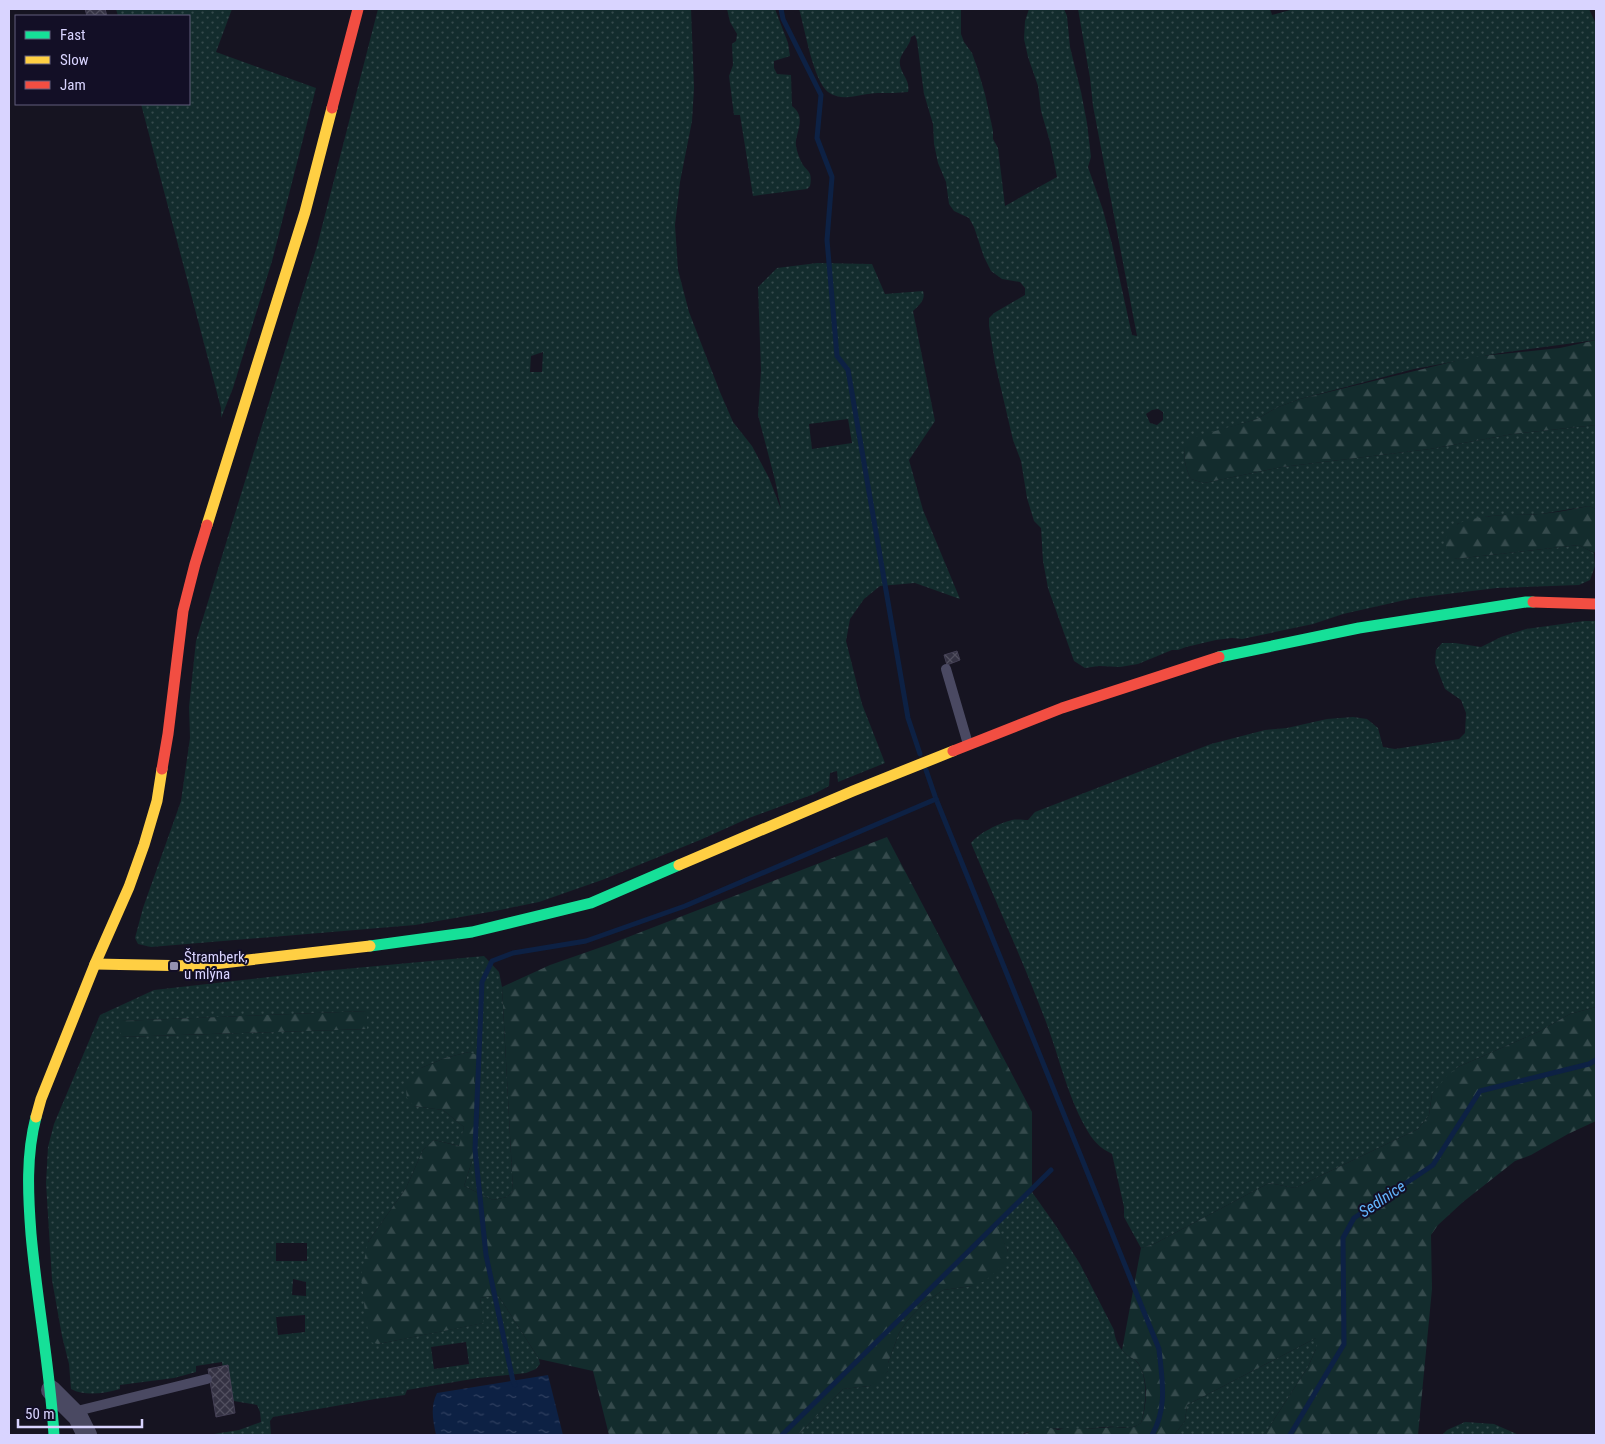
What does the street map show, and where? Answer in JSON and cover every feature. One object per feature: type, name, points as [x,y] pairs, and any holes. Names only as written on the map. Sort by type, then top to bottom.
[{"type":"street","points":[[54,1435],[51,1390],[34,1262],[29,1204],[30,1154],[34,1126],[41,1099],[95,964],[129,887],[157,801],[168,734],[183,611],[195,564],[305,212],[358,9]]},
{"type":"street","points":[[95,964],[196,966],[389,944],[472,932],[591,903],[853,791],[1062,708],[1221,656],[1359,628],[1526,602],[1596,604]]},
{"type":"street","points":[[51,1390],[78,1417],[86,1435]]},
{"type":"lane","points":[[946,669],[968,745]]},
{"type":"lane","points":[[73,1412],[207,1379]]},
{"type":"green space","points":[[116,9],[232,9],[216,52],[316,88],[272,261],[233,388],[221,418],[221,408],[141,105],[190,105],[190,15],[118,15]]},
{"type":"green space","points":[[378,9],[691,9],[694,88],[692,121],[680,182],[675,225],[678,270],[689,312],[720,392],[733,422],[752,446],[769,478],[781,509],[758,415],[761,371],[758,287],[777,268],[817,263],[872,264],[885,294],[923,291],[924,294],[923,300],[913,311],[935,421],[909,460],[923,510],[960,599],[915,583],[880,586],[864,599],[850,619],[846,641],[862,704],[885,763],[838,782],[837,771],[830,773],[829,786],[814,794],[749,818],[602,880],[539,902],[415,925],[151,947],[138,944],[135,938],[143,908],[181,801],[190,738],[189,707],[196,641],[317,246]],"holes":[[[543,352],[542,372],[530,372],[531,356]],[[848,419],[852,443],[812,449],[809,424]]]},
{"type":"green space","points":[[727,9],[775,9],[788,43],[790,56],[774,61],[774,68],[777,74],[791,75],[792,106],[797,111],[800,121],[796,146],[801,161],[811,177],[810,186],[807,189],[753,196],[740,115],[734,115],[729,76],[733,65],[732,44],[736,41],[737,34],[730,22]]},
{"type":"green space","points":[[799,9],[961,9],[961,34],[972,53],[977,67],[985,94],[993,139],[998,148],[1005,206],[1057,177],[1041,111],[1038,86],[1024,39],[1025,21],[1029,9],[1064,9],[1067,16],[1070,47],[1087,123],[1091,157],[1088,167],[1103,210],[1112,244],[1132,335],[1137,336],[1093,106],[1078,9],[1270,9],[1272,15],[1294,9],[1589,9],[1596,24],[1596,340],[1500,353],[1414,369],[1300,399],[1276,408],[1257,419],[1184,441],[1185,460],[1191,479],[1204,483],[1282,467],[1430,449],[1513,434],[1596,425],[1596,509],[1589,506],[1541,514],[1489,516],[1457,524],[1454,559],[1579,545],[1594,553],[1595,566],[1590,580],[1579,585],[1497,588],[1414,598],[1343,614],[1313,624],[1242,639],[1216,640],[1172,650],[1138,664],[1120,667],[1099,666],[1085,668],[1074,661],[1048,588],[1043,561],[1041,528],[1034,521],[1027,498],[1021,461],[1013,440],[995,363],[989,326],[989,318],[994,313],[1025,295],[1025,288],[1020,282],[1002,279],[991,271],[969,218],[954,211],[949,204],[946,182],[938,163],[934,144],[933,124],[924,94],[915,35],[911,37],[900,60],[901,68],[908,83],[908,92],[872,93],[853,97],[840,97],[828,92],[818,77],[810,54]],"holes":[[[1158,409],[1163,412],[1163,420],[1157,425],[1150,423],[1146,414]]]},
{"type":"green space","points":[[1596,340],[1596,425],[1513,434],[1430,449],[1282,467],[1204,483],[1191,479],[1187,470],[1184,456],[1184,440],[1257,419],[1276,408],[1300,399],[1472,357],[1560,348]]},
{"type":"green space","points":[[1589,506],[1596,509],[1596,550],[1594,553],[1579,545],[1454,559],[1446,547],[1446,538],[1451,529],[1460,523],[1472,519],[1564,511]]},
{"type":"green space","points":[[1596,621],[1596,1007],[1570,1014],[1540,1031],[1458,1067],[1432,1094],[1429,1115],[1418,1129],[1295,1188],[1269,1183],[1154,1244],[1141,1248],[1124,1217],[1124,1207],[1112,1154],[1100,1146],[1082,1122],[1037,999],[971,843],[984,832],[1001,823],[1014,820],[1028,820],[1035,812],[1211,744],[1265,730],[1287,728],[1327,719],[1353,717],[1367,719],[1378,728],[1383,747],[1395,749],[1459,739],[1465,733],[1466,713],[1461,700],[1445,689],[1435,663],[1436,650],[1442,643],[1481,647],[1501,637],[1526,629]]},
{"type":"green space","points":[[887,837],[1032,1112],[1032,1192],[1014,1203],[996,1224],[1008,1251],[1004,1264],[985,1281],[972,1286],[943,1290],[922,1305],[899,1333],[888,1363],[888,1371],[879,1381],[870,1386],[843,1389],[798,1435],[609,1435],[593,1371],[539,1359],[498,1295],[480,1298],[484,1323],[378,1344],[370,1342],[361,1276],[368,1242],[406,1188],[423,1150],[434,1140],[459,1146],[464,1127],[443,1110],[414,1106],[407,1098],[405,1082],[421,1068],[445,1058],[469,1052],[480,1056],[482,1066],[474,1074],[474,1081],[479,1094],[480,1113],[473,1158],[464,1186],[493,1200],[507,1197],[513,1191],[502,987],[550,965],[610,944]]},
{"type":"green space","points":[[484,956],[499,972],[502,987],[513,1191],[507,1197],[493,1200],[464,1186],[473,1158],[480,1113],[479,1094],[474,1081],[474,1073],[481,1066],[480,1057],[469,1052],[445,1058],[421,1068],[414,1106],[443,1110],[464,1127],[460,1146],[434,1140],[423,1150],[406,1188],[368,1242],[378,1344],[483,1323],[480,1298],[498,1295],[539,1359],[540,1364],[536,1369],[526,1373],[478,1378],[407,1390],[405,1395],[273,1417],[270,1421],[271,1435],[208,1435],[239,1430],[261,1422],[257,1405],[228,1400],[222,1362],[196,1366],[196,1372],[174,1378],[120,1385],[120,1389],[108,1392],[89,1394],[71,1389],[69,1364],[52,1280],[46,1183],[48,1147],[54,1124],[100,1015],[154,990],[323,971]],"holes":[[[367,1011],[367,1029],[121,1037],[121,1021]],[[276,1243],[307,1243],[307,1261],[276,1261]],[[293,1279],[306,1282],[306,1296],[292,1295]],[[305,1315],[305,1332],[278,1335],[276,1317]],[[466,1342],[469,1364],[434,1369],[431,1347]]]},
{"type":"green space","points":[[1596,1007],[1596,1121],[1531,1155],[1515,1161],[1463,1202],[1438,1225],[1431,1235],[1432,1289],[1418,1435],[1264,1435],[1308,1367],[1316,1349],[1316,1338],[1187,1405],[1185,1421],[1174,1435],[1022,1435],[1039,1428],[1058,1430],[1065,1428],[1125,1428],[1134,1427],[1141,1423],[1146,1400],[1142,1369],[1138,1363],[1122,1350],[1141,1248],[1154,1244],[1269,1183],[1295,1188],[1418,1129],[1429,1115],[1432,1094],[1447,1076],[1458,1067],[1540,1031],[1570,1014]]},
{"type":"green space","points":[[367,1011],[367,1029],[120,1037],[120,1021]]},
{"type":"green space","points":[[1032,1192],[1080,1264],[1114,1330],[1119,1346],[1140,1367],[1145,1382],[1144,1408],[1141,1423],[1129,1428],[1044,1429],[1021,1435],[798,1435],[843,1389],[870,1386],[888,1371],[888,1363],[899,1333],[922,1305],[943,1290],[972,1286],[1008,1251],[995,1224],[1014,1203]]},
{"type":"green space","points":[[1316,1338],[1316,1349],[1308,1367],[1264,1435],[1174,1435],[1185,1421],[1187,1405]]},
{"type":"green space","points":[[1465,1422],[1494,1424],[1519,1435],[1442,1435],[1447,1430]]},
{"type":"water","points":[[548,1375],[563,1435],[436,1435],[433,1408],[437,1393]]},
{"type":"building","points":[[85,9],[105,9],[107,15],[87,15]]},
{"type":"building","points":[[957,651],[960,660],[947,665],[944,655]]},
{"type":"building","points":[[228,1365],[235,1413],[216,1417],[208,1369]]},
{"type":"waterway","points":[[781,9],[783,19],[821,95],[817,138],[832,177],[827,240],[837,356],[848,370],[908,718],[920,754]]},
{"type":"waterway","points":[[926,770],[936,799],[1159,1349],[1163,1393],[1160,1414],[1152,1435]]},
{"type":"waterway","points":[[515,1385],[486,1255],[475,1149],[482,982],[492,961],[513,953],[586,941],[685,906],[936,799]]},
{"type":"waterway","name":"Sedlnice","points":[[1290,1435],[1344,1344],[1343,1238],[1354,1218],[1433,1165],[1480,1091],[1589,1064],[1596,1060]]},
{"type":"waterway","points":[[782,1435],[1051,1170]]},
{"type":"traffic: fast","points":[[1219,657],[1359,628],[1533,602]]},
{"type":"traffic: fast","points":[[370,946],[472,932],[591,903],[679,865]]},
{"type":"traffic: fast","points":[[36,1117],[29,1160],[29,1205],[54,1435]]},
{"type":"traffic: slow","points":[[207,525],[305,212],[332,108]]},
{"type":"traffic: slow","points":[[679,865],[953,751]]},
{"type":"traffic: slow","points":[[36,1117],[41,1099],[95,964],[129,887],[157,801],[162,769]]},
{"type":"traffic: slow","points":[[95,964],[196,966],[370,946]]},
{"type":"traffic: jam","points":[[332,108],[358,9]]},
{"type":"traffic: jam","points":[[162,769],[183,611],[207,525]]},
{"type":"traffic: jam","points":[[1533,602],[1596,604]]},
{"type":"traffic: jam","points":[[953,751],[1062,708],[1219,657]]},
{"type":"place","name":"Štramberk, u mlýna","points":[[174,966]]}]
